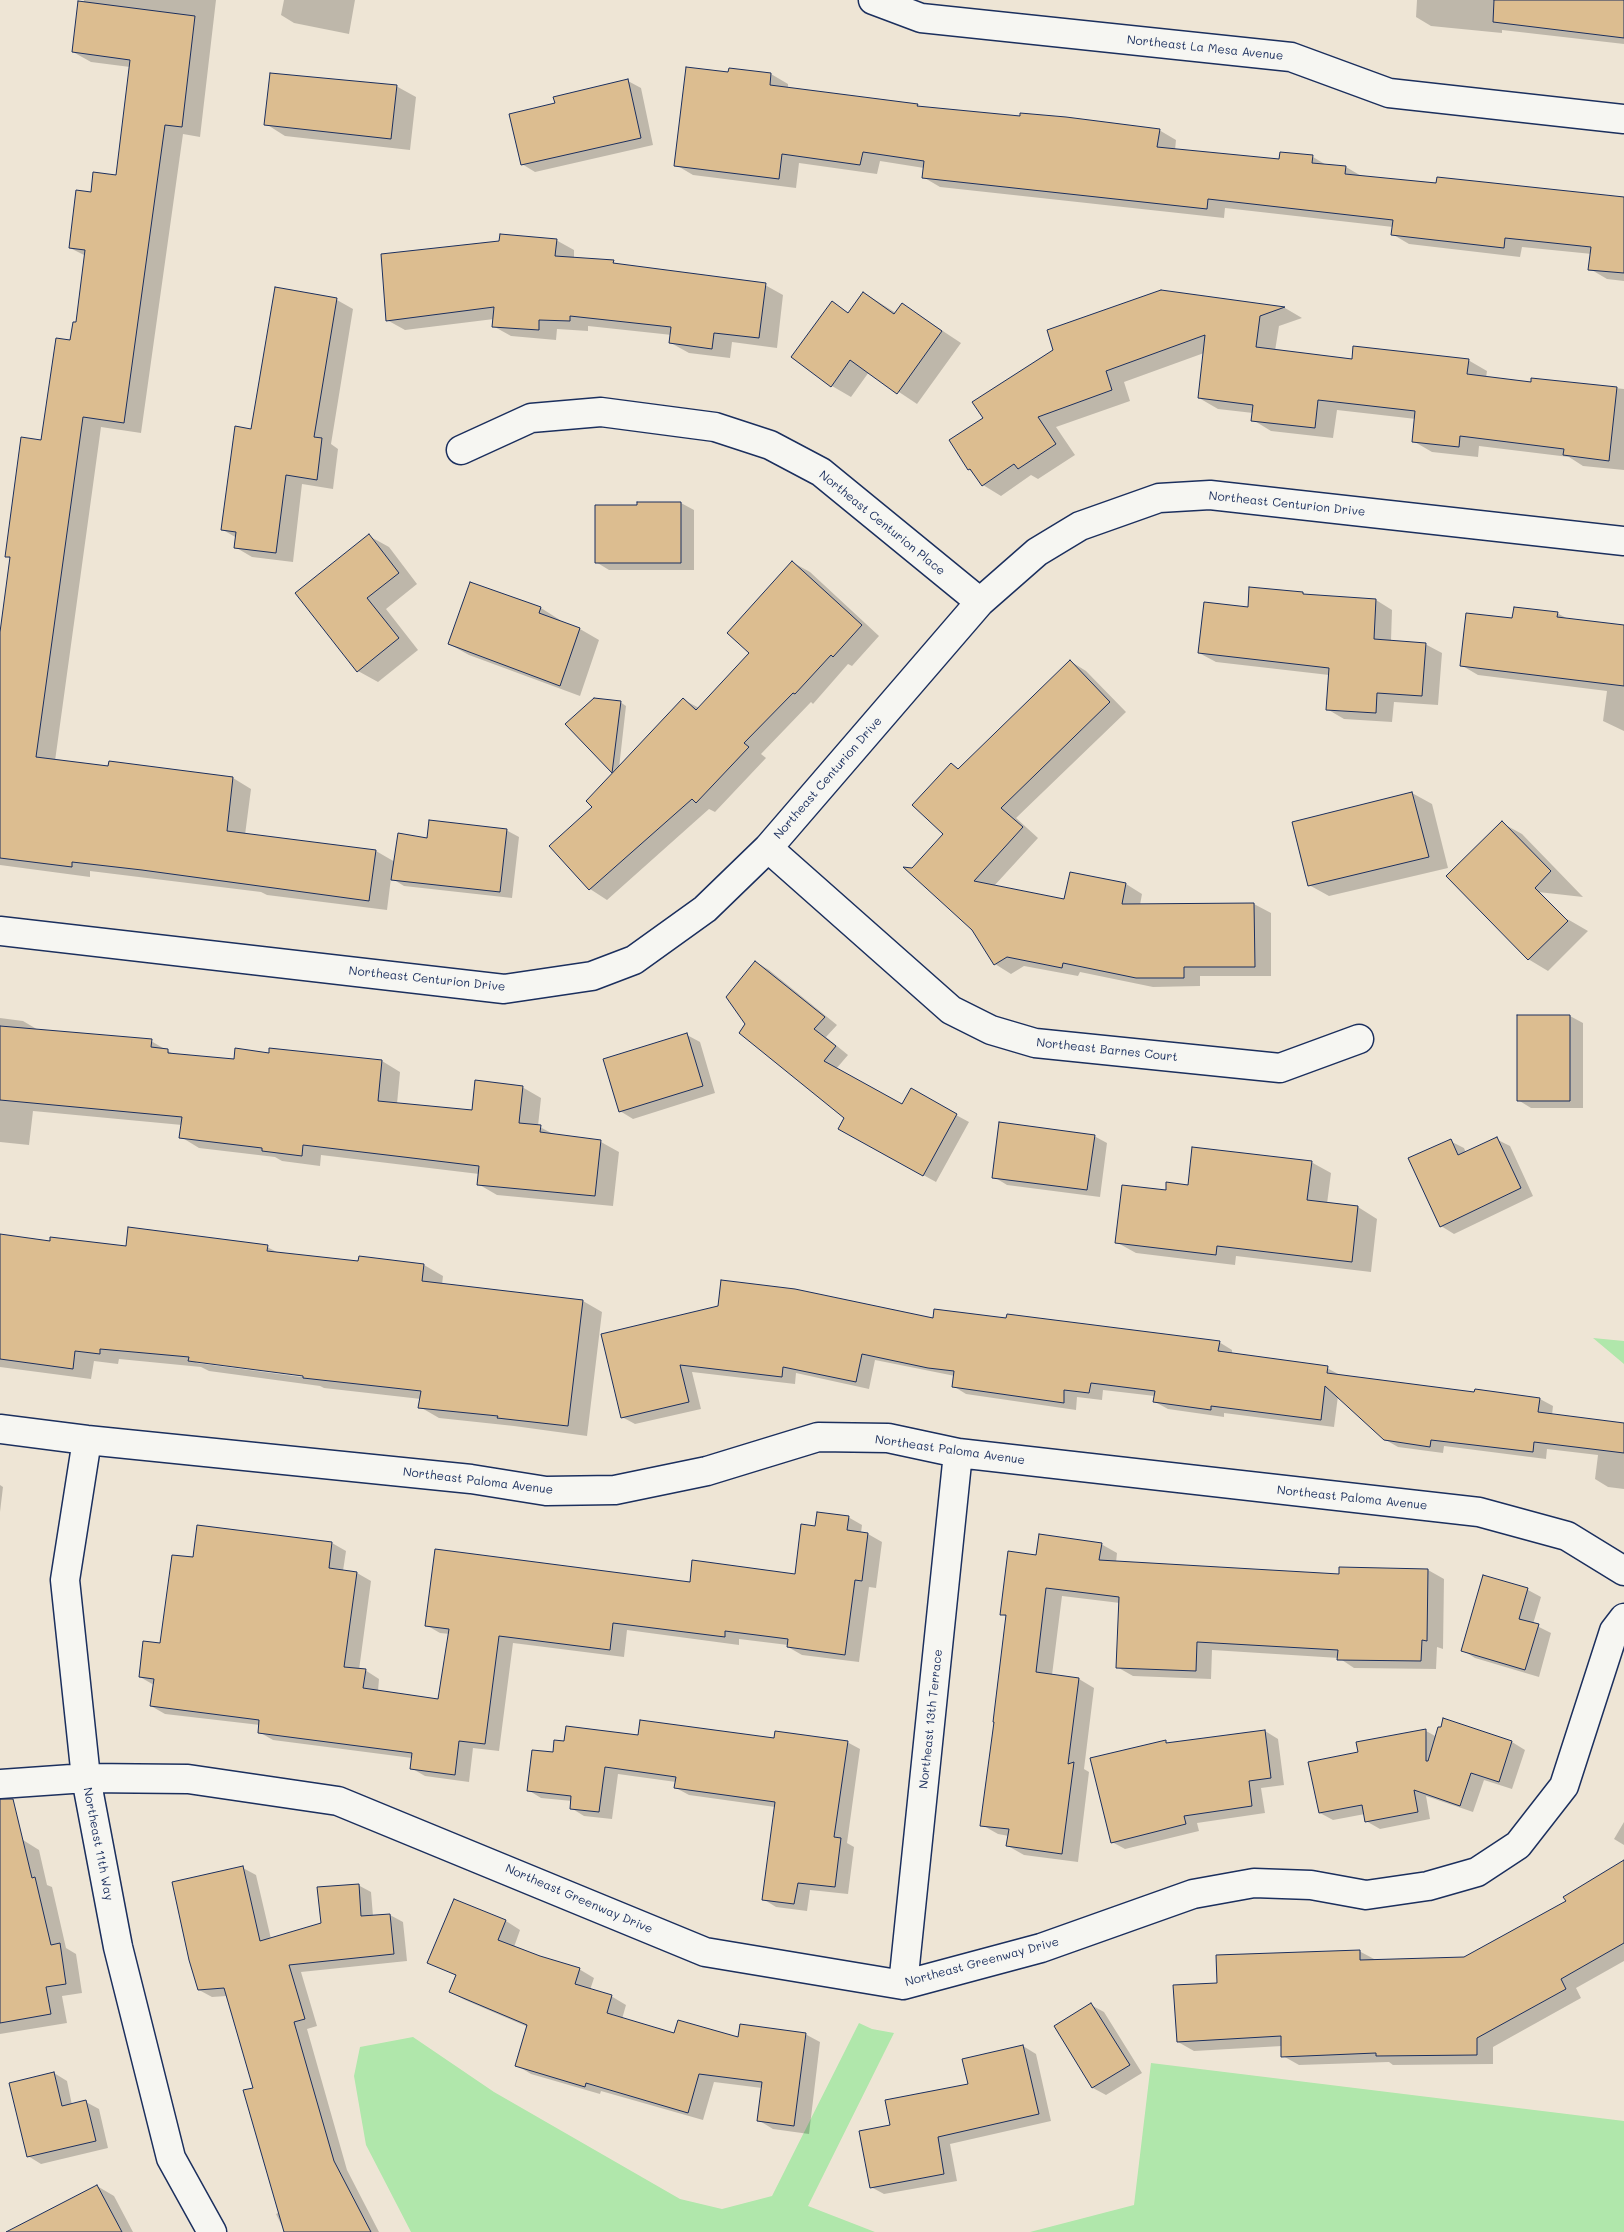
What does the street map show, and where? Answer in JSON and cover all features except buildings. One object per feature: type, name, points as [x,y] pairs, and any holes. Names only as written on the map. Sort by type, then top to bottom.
[{"type":"street","name":"Northeast La Mesa Avenue","points":[[872,0],[921,18],[1291,58],[1389,93],[1624,119]]},
{"type":"street","name":"Northeast Centurion Place","points":[[462,450],[530,418],[592,412],[715,427],[770,445],[821,472],[980,602]]},
{"type":"street","name":"Northeast Centurion Drive","points":[[0,930],[504,989],[592,976],[634,960],[705,909],[768,848],[980,602],[1037,552],[1080,526],[1159,498],[1210,495],[1624,541]]},
{"type":"street","name":"Northeast Barnes Court","points":[[768,848],[950,1010],[991,1030],[1035,1043],[1280,1068],[1359,1039]]},
{"type":"street","name":"Northeast Paloma Avenue","points":[[0,1429],[87,1440],[471,1479],[546,1491],[615,1490],[707,1471],[818,1437],[888,1438],[958,1453],[1479,1512],[1567,1536],[1624,1571]]},
{"type":"street","name":"Northeast 11th Way","points":[[87,1440],[65,1580],[86,1778],[118,1947],[171,2158],[212,2232]]},
{"type":"street","name":"Northeast 13th Terrace","points":[[903,1985],[958,1453]]},
{"type":"street","name":"Northeast Greenway Drive","points":[[0,1784],[86,1778],[188,1779],[338,1801],[705,1952],[903,1985],[1041,1948],[1193,1894],[1254,1883],[1311,1885],[1366,1895],[1428,1886],[1477,1872],[1518,1845],[1564,1786],[1614,1631],[1624,1618]]},
{"type":"green space","points":[[1593,1338],[1624,1341],[1624,1364]]},
{"type":"green space","points":[[859,2023],[872,2029],[894,2033],[808,2206],[875,2232],[411,2232],[366,2145],[354,2076],[360,2047],[413,2037],[494,2092],[680,2199],[722,2209],[772,2196]]},
{"type":"green space","points":[[1151,2063],[1624,2121],[1624,2232],[1030,2232],[1134,2205]]}]
